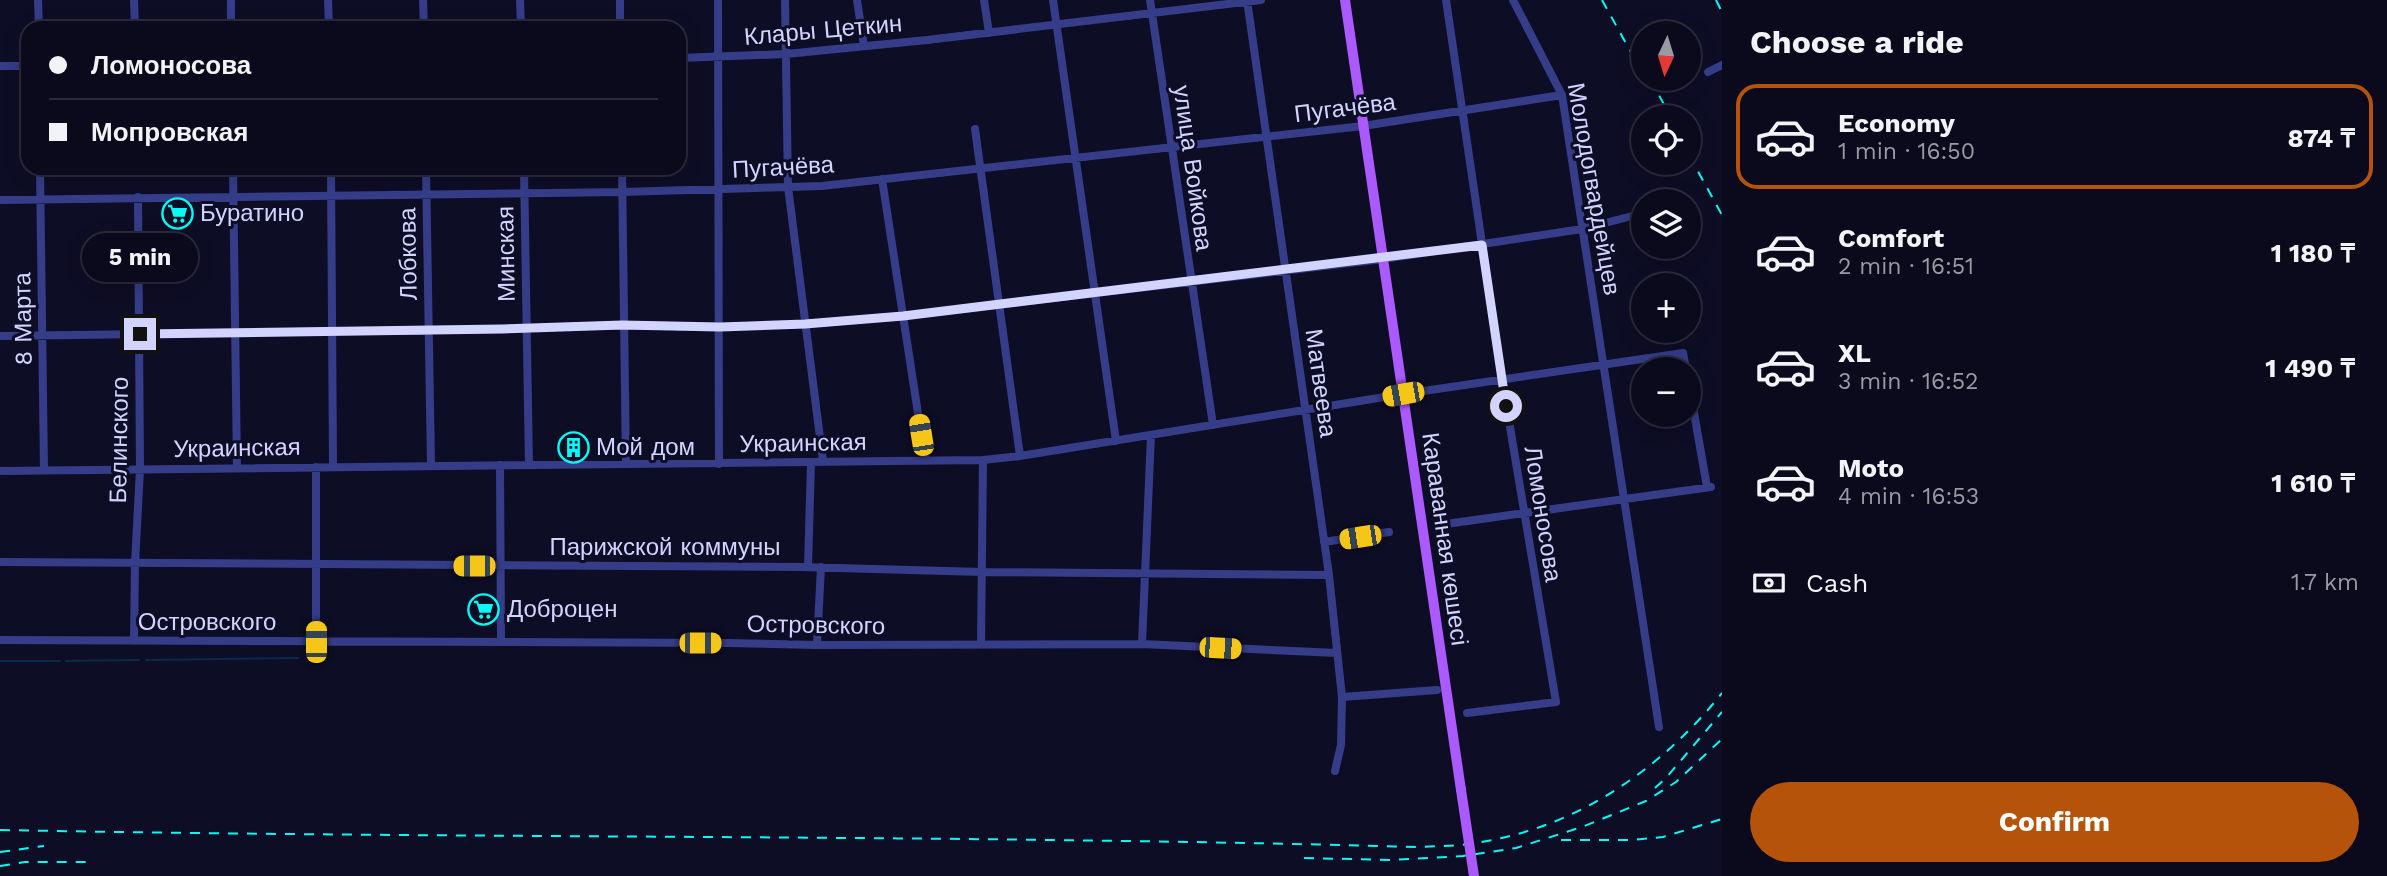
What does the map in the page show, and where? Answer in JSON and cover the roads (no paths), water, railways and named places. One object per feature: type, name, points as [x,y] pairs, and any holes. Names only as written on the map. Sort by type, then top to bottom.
[{"type":"main road","name":"Караванная көшесі","points":[[1345,0],[1474,876]]},
{"type":"street","points":[[38,0],[38,21]]},
{"type":"street","points":[[134,0],[135,21]]},
{"type":"street","points":[[231,0],[231,21]]},
{"type":"street","points":[[328,0],[329,21]]},
{"type":"street","points":[[423,0],[424,21]]},
{"type":"street","points":[[520,0],[521,21]]},
{"type":"street","points":[[620,0],[620,21]]},
{"type":"street","points":[[718,0],[719,464]]},
{"type":"street","points":[[785,0],[788,187],[824,461]]},
{"type":"street","points":[[857,0],[864,46]]},
{"type":"street","points":[[984,0],[989,33]]},
{"type":"street","points":[[1053,0],[1116,440]]},
{"type":"street","name":"улица Войкова","points":[[1150,0],[1213,425]]},
{"type":"street","name":"Клары Цеткин","points":[[686,58],[786,54],[1056,26],[1261,0]]},
{"type":"street","name":"Ломоносова","points":[[1446,0],[1502,379],[1556,702],[1467,713]]},
{"type":"street","name":"Молодогвардейцев","points":[[1513,0],[1562,95],[1659,727]]},
{"type":"street","name":"Матвеева","points":[[1247,1],[1329,575],[1342,697],[1341,745],[1335,771]]},
{"type":"street","points":[[1708,72],[1722,65]]},
{"type":"street","points":[[0,66],[21,66]]},
{"type":"street","name":"Пугачёва","points":[[0,200],[622,192],[788,187],[979,169],[1363,126],[1562,95]]},
{"type":"street","points":[[975,128],[1020,456]]},
{"type":"street","name":"8 Марта","points":[[40,175],[44,470]]},
{"type":"street","points":[[233,175],[237,468]]},
{"type":"street","points":[[331,175],[333,466]]},
{"type":"street","name":"Лобкова","points":[[426,175],[431,465]]},
{"type":"street","name":"Минская","points":[[524,175],[529,465]]},
{"type":"street","points":[[622,175],[626,464]]},
{"type":"street","points":[[882,179],[925,459]]},
{"type":"street","name":"Белинского","points":[[134,641],[140,469],[138,197]]},
{"type":"street","points":[[0,336],[805,324],[903,316],[1383,259],[1582,229],[1631,216]]},
{"type":"street","name":"Украинская","points":[[1655,357],[1683,353],[1684,357]]},
{"type":"street","name":"Украинская","points":[[0,471],[983,460],[1631,360]]},
{"type":"street","points":[[1446,524],[1709,487],[1697,427]]},
{"type":"street","points":[[1142,644],[1151,435]]},
{"type":"street","points":[[981,644],[983,460]]},
{"type":"street","points":[[808,567],[811,462]]},
{"type":"street","points":[[500,465],[501,642]]},
{"type":"street","points":[[316,467],[316,642]]},
{"type":"street","points":[[1324,542],[1389,533]]},
{"type":"street","name":"Парижской коммуны","points":[[0,562],[821,567],[982,572],[1329,575]]},
{"type":"street","points":[[817,645],[821,567]]},
{"type":"street","name":"Островского","points":[[0,640],[817,645],[1142,644],[1337,653]]},
{"type":"street","points":[[1342,697],[1437,690]]},
{"type":"waterway","points":[[146,660],[298,658]]},
{"type":"waterway","points":[[66,661],[139,660]]},
{"type":"waterway","points":[[0,661],[60,661]]},
{"type":"railway","points":[[1602,0],[1631,52]]},
{"type":"railway","points":[[1716,0],[1722,12]]},
{"type":"railway","points":[[1657,91],[1664,105]]},
{"type":"railway","points":[[1700,175],[1722,215]]},
{"type":"railway","points":[[0,830],[1063,840],[1418,847],[1461,845],[1522,833],[1588,806],[1647,768],[1674,745],[1722,693]]},
{"type":"railway","points":[[1655,788],[1722,712]]},
{"type":"railway","points":[[1304,858],[1391,860],[1463,856],[1516,848],[1582,827],[1646,801],[1676,782],[1722,739]]},
{"type":"railway","points":[[1561,840],[1663,837],[1722,819]]},
{"type":"railway","points":[[0,852],[44,846]]},
{"type":"railway","points":[[0,866],[25,862],[86,862]]},
{"type":"place","name":"Буратино","points":[[177,213]]},
{"type":"place","name":"Мой дом","points":[[573,447]]},
{"type":"place","name":"Доброцен","points":[[484,609]]}]
